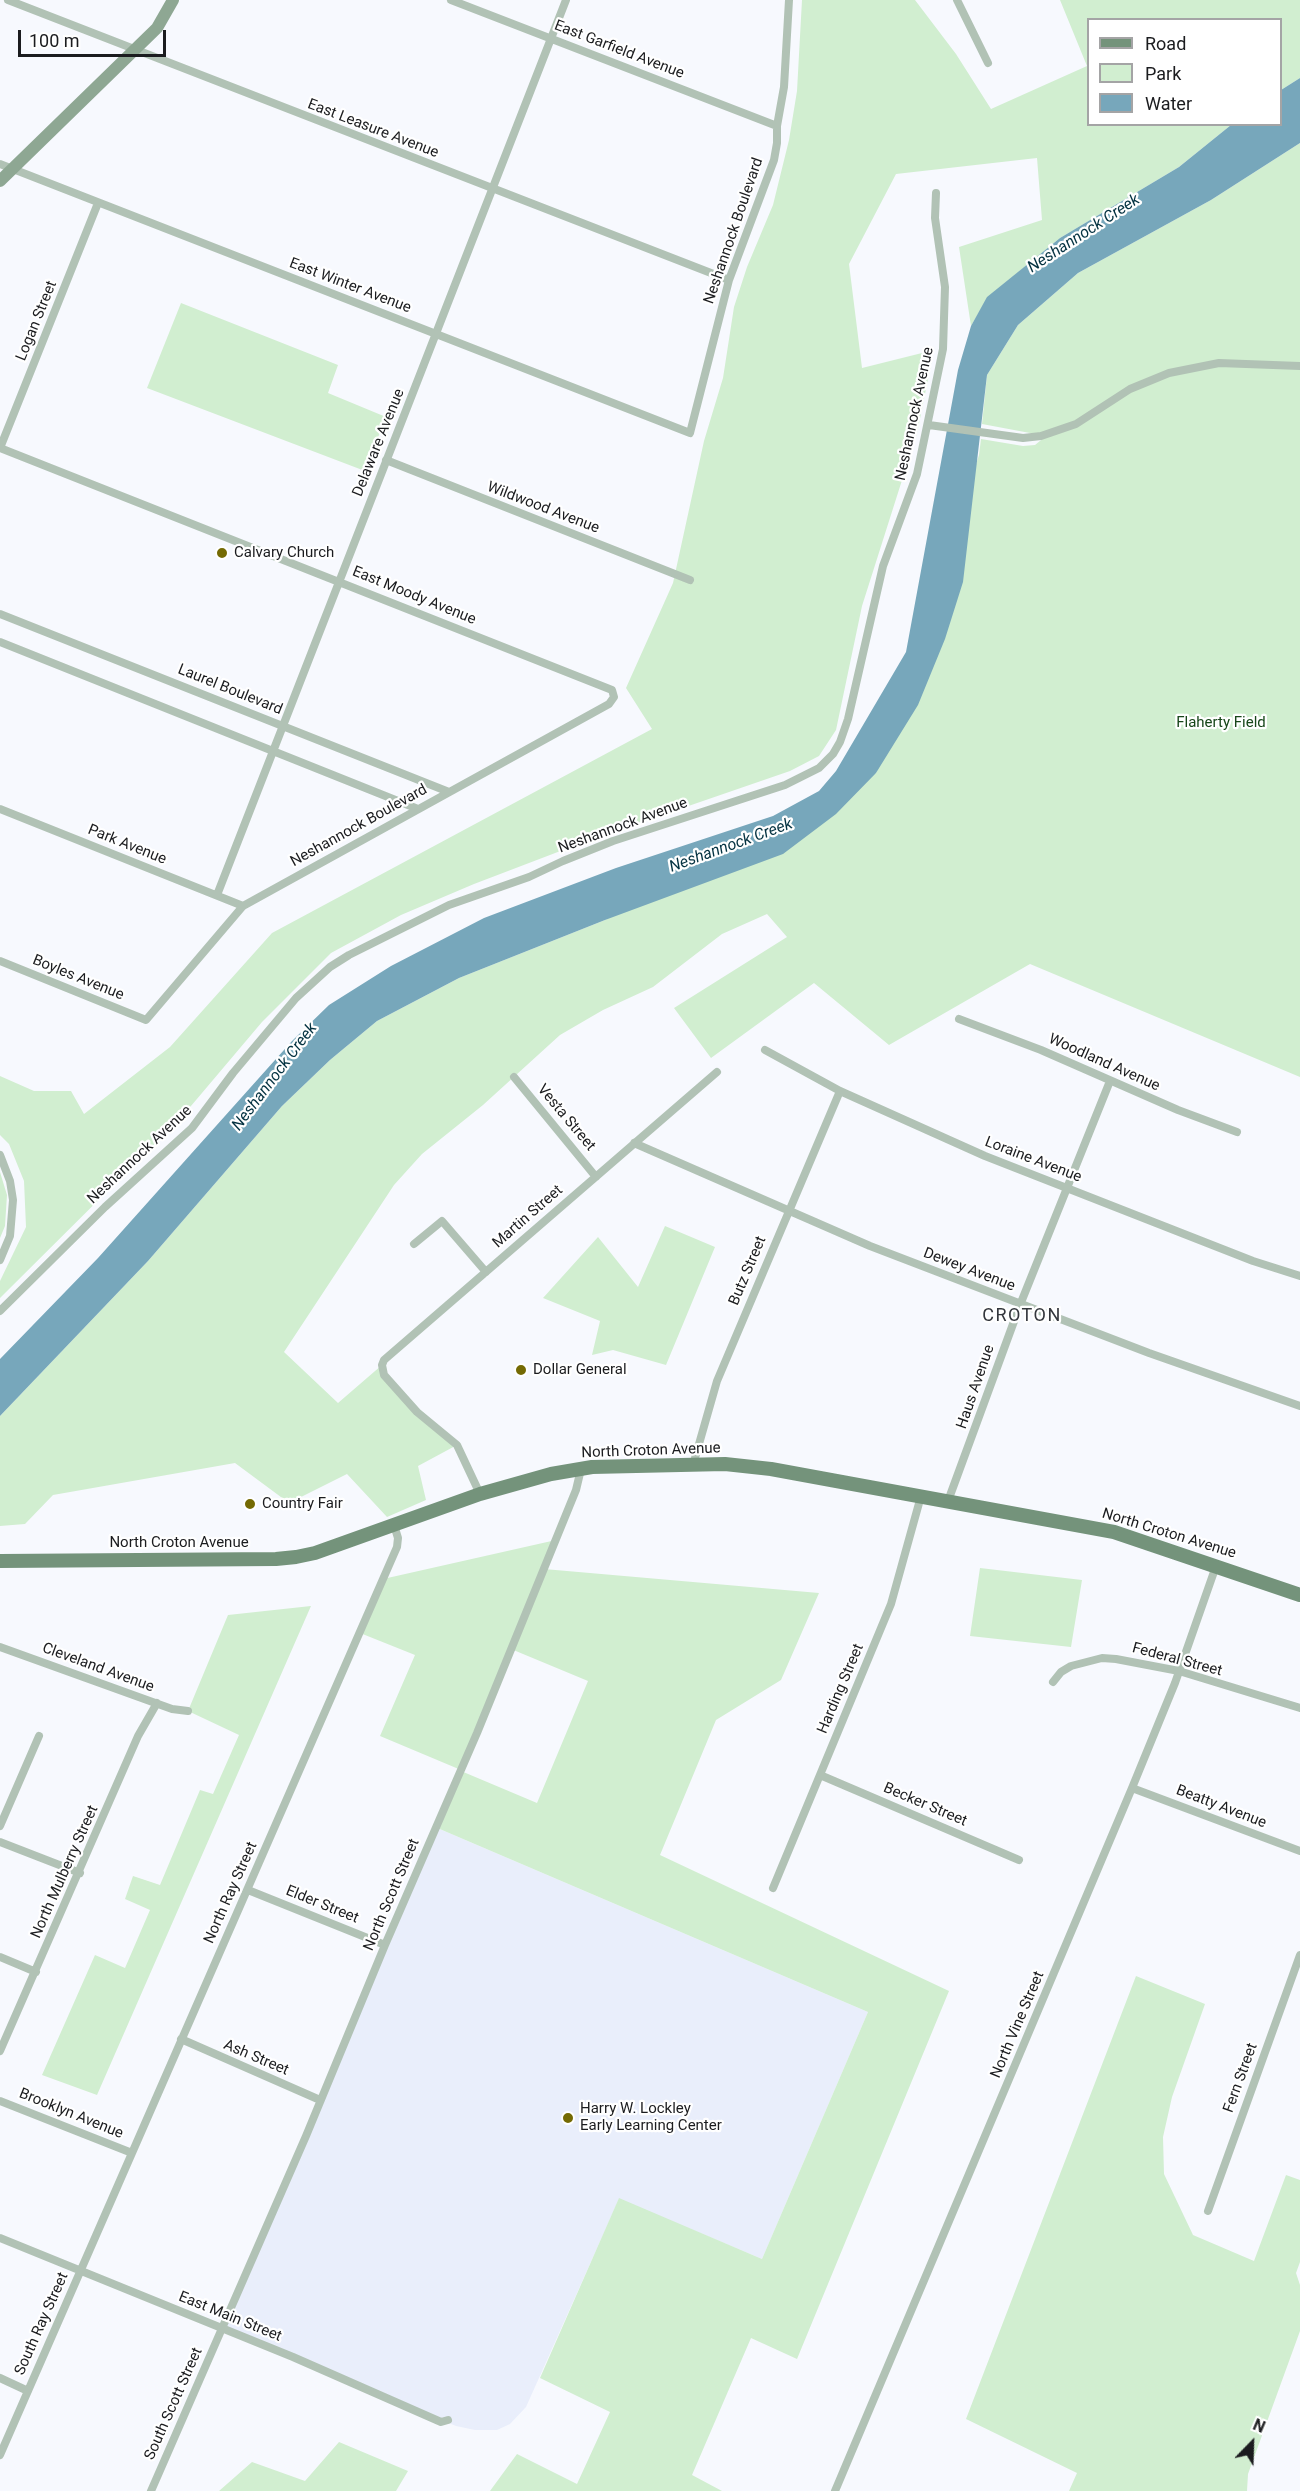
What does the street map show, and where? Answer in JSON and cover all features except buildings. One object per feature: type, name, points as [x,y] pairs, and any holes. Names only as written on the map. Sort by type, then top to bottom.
[{"type":"main road","points":[[0,181],[157,28],[172,0]]},
{"type":"main road","name":"North Croton Avenue","points":[[0,1561],[276,1559],[315,1552],[480,1494],[551,1474],[592,1467],[753,1466],[1114,1532],[1300,1595]]},
{"type":"street","name":"East Leasure Avenue","points":[[8,0],[729,280]]},
{"type":"street","name":"East Garfield Avenue","points":[[452,0],[777,126]]},
{"type":"street","name":"Delaware Avenue","points":[[217,895],[566,0]]},
{"type":"street","name":"Neshannock Boulevard","points":[[690,434],[729,280],[774,160],[784,87],[789,0]]},
{"type":"street","points":[[957,0],[988,63]]},
{"type":"street","name":"East Winter Avenue","points":[[0,164],[690,434]]},
{"type":"street","name":"Neshannock Avenue","points":[[0,1311],[105,1207],[192,1128],[234,1072],[296,998],[330,967],[349,955],[449,905],[529,877],[613,842],[785,785],[811,773],[826,761],[840,742],[848,719],[883,566],[914,484],[932,425],[945,329],[945,287],[935,218],[936,193]]},
{"type":"street","name":"Logan Street","points":[[0,448],[98,203]]},
{"type":"street","points":[[932,425],[1023,438],[1047,435],[1076,424],[1130,389],[1169,373],[1219,363],[1300,366]]},
{"type":"street","name":"East Moody Avenue","points":[[0,448],[612,690],[614,695]]},
{"type":"street","name":"Wildwood Avenue","points":[[386,460],[690,580]]},
{"type":"street","name":"Laurel Boulevard","points":[[0,614],[448,792]]},
{"type":"street","points":[[0,642],[418,809]]},
{"type":"street","name":"Neshannock Boulevard","points":[[146,1020],[243,906],[609,705],[614,695]]},
{"type":"street","name":"Park Avenue","points":[[0,809],[243,906]]},
{"type":"street","name":"Boyles Avenue","points":[[0,961],[146,1020]]},
{"type":"street","name":"Woodland Avenue","points":[[959,1019],[1041,1050],[1110,1081],[1238,1132]]},
{"type":"street","name":"Loraine Avenue","points":[[765,1050],[840,1091],[985,1156],[1253,1261],[1300,1276]]},
{"type":"street","name":"Martin Street","points":[[480,1494],[457,1446],[417,1412],[397,1390],[382,1370],[384,1359],[717,1072]]},
{"type":"street","name":"Vesta Street","points":[[514,1077],[596,1177]]},
{"type":"street","name":"Haus Avenue","points":[[948,1501],[1020,1305],[1110,1081]]},
{"type":"street","name":"Butz Street","points":[[693,1465],[717,1381],[840,1091]]},
{"type":"street","name":"Dewey Avenue","points":[[634,1143],[870,1246],[1020,1305],[1300,1406]]},
{"type":"street","points":[[0,1155],[10,1181],[13,1200],[9,1236],[0,1260]]},
{"type":"street","points":[[414,1244],[442,1221],[486,1272]]},
{"type":"street","name":"North Scott Street","points":[[222,2329],[465,1761],[576,1490],[580,1469]]},
{"type":"street","name":"Harding Street","points":[[773,1888],[891,1604],[921,1496]]},
{"type":"street","name":"North Ray Street","points":[[80,2270],[397,1547],[398,1538],[394,1525]]},
{"type":"street","name":"North Vine Street","points":[[835,2491],[1132,1788],[1179,1671],[1216,1566]]},
{"type":"street","name":"Cleveland Avenue","points":[[0,1647],[188,1712]]},
{"type":"street","name":"Federal Street","points":[[1053,1682],[1061,1672],[1071,1666],[1102,1658],[1116,1659],[1179,1671],[1300,1708]]},
{"type":"street","name":"North Mulberry Street","points":[[0,2051],[80,1873],[138,1736],[157,1703]]},
{"type":"street","points":[[0,1826],[39,1736]]},
{"type":"street","name":"Becker Street","points":[[820,1775],[1019,1860]]},
{"type":"street","name":"Beatty Avenue","points":[[1132,1788],[1300,1851]]},
{"type":"street","points":[[0,1842],[80,1873]]},
{"type":"street","name":"Elder Street","points":[[248,1890],[385,1945]]},
{"type":"street","name":"Fern Street","points":[[1208,2211],[1300,1955]]},
{"type":"street","points":[[0,1957],[36,1972]]},
{"type":"street","name":"Ash Street","points":[[181,2039],[320,2100]]},
{"type":"street","name":"Brooklyn Avenue","points":[[0,2101],[132,2153]]},
{"type":"street","name":"East Main Street","points":[[0,2238],[293,2356],[441,2422],[448,2420]]},
{"type":"street","name":"South Ray Street","points":[[0,2455],[80,2270]]},
{"type":"street","name":"South Scott Street","points":[[151,2491],[222,2329]]},
{"type":"street","points":[[0,2378],[28,2391]]},
{"type":"shaded area","name":"Harry W. Lockley Early Learning Center","points":[[435,1827],[868,2012],[762,2259],[619,2199],[526,2407],[510,2424],[497,2430],[475,2430],[456,2426],[222,2329]]},
{"type":"green space","points":[[802,0],[915,0],[956,54],[991,109],[1087,66],[1087,126],[1230,126],[1179,167],[1060,238],[988,297],[971,326],[959,247],[1042,220],[1037,158],[896,174],[849,264],[862,368],[934,350],[917,433],[862,606],[836,730],[819,756],[790,771],[584,842],[474,884],[401,915],[331,953],[262,1022],[180,1119],[0,1298],[0,1281],[26,1227],[24,1181],[9,1144],[0,1135],[0,1076],[34,1091],[71,1091],[84,1114],[170,1047],[272,933],[652,729],[626,688],[673,583],[704,441],[723,378],[734,307],[747,267],[773,205],[789,140],[797,91]]},
{"type":"green space","points":[[1060,0],[1300,0],[1300,78],[1282,89],[1282,18],[1087,18],[1087,66]]},
{"type":"green space","name":"Flaherty Field","points":[[1300,143],[1300,1077],[1030,964],[889,1045],[814,983],[711,1058],[674,1008],[787,937],[767,914],[722,934],[653,987],[603,1010],[560,1035],[483,1105],[422,1154],[394,1185],[284,1352],[338,1403],[382,1365],[384,1375],[457,1445],[418,1466],[426,1500],[387,1517],[347,1474],[289,1503],[235,1463],[53,1495],[25,1524],[0,1526],[0,1416],[148,1261],[282,1106],[330,1060],[377,1021],[459,978],[605,920],[876,773],[979,455],[981,439],[1023,446],[1035,445],[1046,436],[982,424],[987,375],[1018,325],[1078,273],[1211,200]]},
{"type":"green space","points":[[181,303],[338,365],[328,393],[386,417],[365,471],[147,388]]},
{"type":"green space","points":[[0,1172],[7,1195],[5,1226],[0,1238]]},
{"type":"green space","points":[[665,1226],[715,1247],[666,1365],[613,1350],[592,1355],[600,1321],[543,1298],[598,1237],[638,1287]]},
{"type":"green space","points":[[556,1540],[544,1569],[819,1593],[781,1680],[716,1720],[660,1855],[949,1991],[797,2359],[751,2338],[692,2475],[722,2491],[490,2491],[517,2454],[577,2484],[610,2412],[540,2378],[619,2198],[762,2259],[868,2012],[435,1827],[461,1770],[380,1736],[415,1655],[360,1633],[383,1579]],"holes":[[[511,1649],[588,1681],[537,1803],[461,1771]]]},
{"type":"green space","points":[[980,1568],[1082,1580],[1071,1647],[970,1636]]},
{"type":"green space","points":[[311,1606],[97,2095],[42,2075],[95,1955],[125,1968],[150,1910],[125,1899],[133,1876],[160,1885],[200,1790],[213,1794],[239,1735],[188,1711],[228,1615]]},
{"type":"green space","points":[[1136,1976],[1205,2004],[1172,2097],[1163,2137],[1164,2174],[1193,2235],[1254,2261],[1286,2175],[1300,2180],[1300,2262],[1296,2273],[1300,2285],[1300,2331],[1248,2474],[1247,2491],[1069,2491],[1077,2473],[966,2419]]},
{"type":"green space","points":[[339,2442],[408,2471],[396,2491],[219,2491],[252,2462],[305,2481]]},
{"type":"water","name":"Neshannock Creek","points":[[1300,78],[1300,143],[1211,200],[1078,273],[1018,325],[987,375],[963,582],[945,639],[918,705],[876,773],[836,814],[783,854],[605,920],[459,978],[377,1021],[330,1060],[282,1106],[148,1261],[0,1416],[0,1359],[98,1258],[292,1041],[329,1005],[391,966],[484,918],[616,868],[773,816],[819,791],[836,771],[906,652],[958,370],[971,326],[987,297],[1060,238],[1179,167],[1230,126],[1282,126],[1282,89]]},
{"type":"place","name":"Calvary Church","points":[[222,553]]},
{"type":"place","name":"Dollar General","points":[[521,1370]]},
{"type":"place","name":"Country Fair","points":[[250,1504]]},
{"type":"place","name":"Harry W. Lockley Early Learning Center","points":[[568,2118]]},
{"type":"district","name":"CROTON","points":[[1022,1316]]}]
